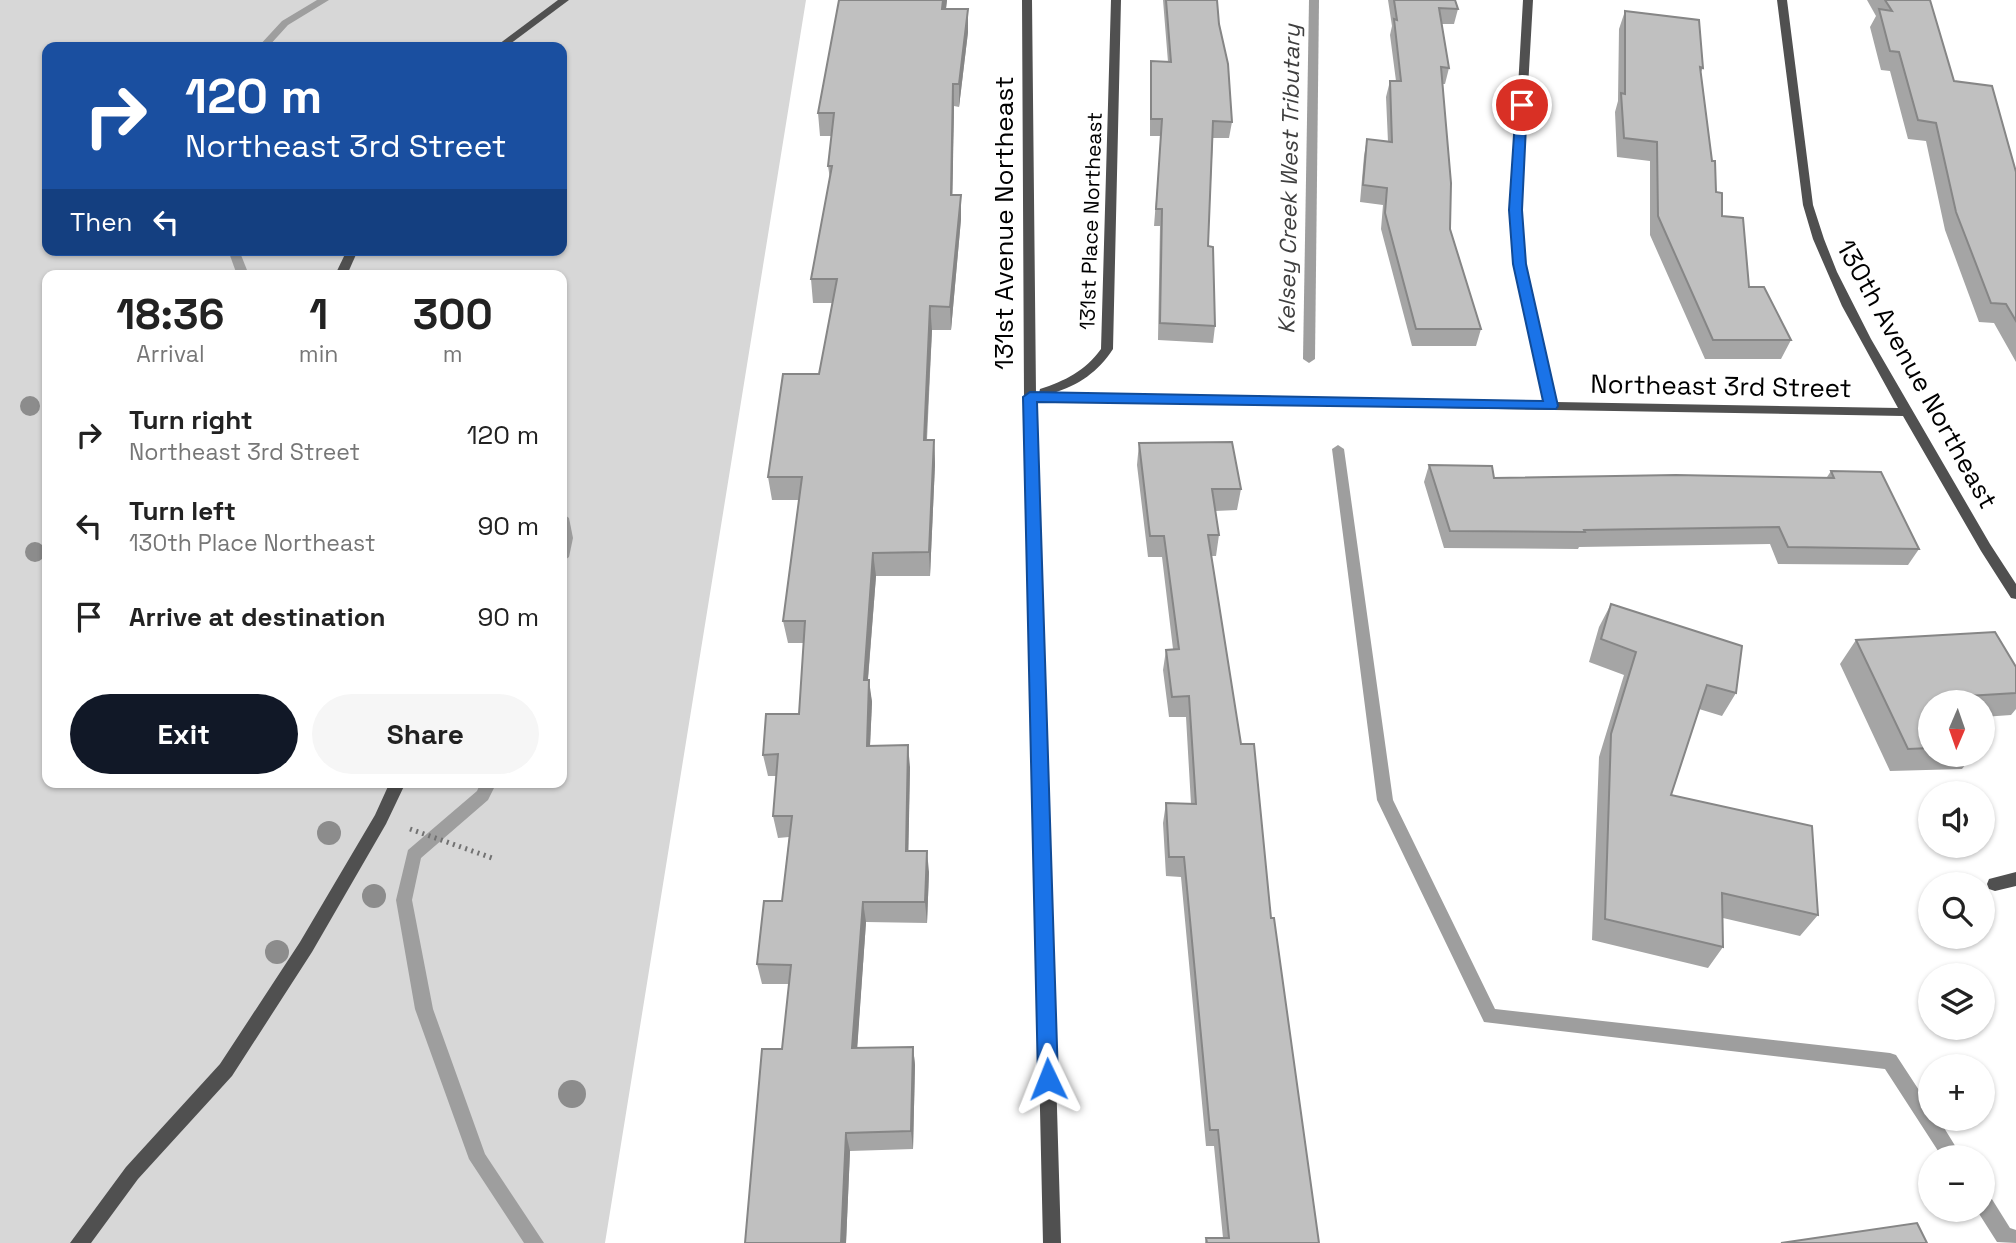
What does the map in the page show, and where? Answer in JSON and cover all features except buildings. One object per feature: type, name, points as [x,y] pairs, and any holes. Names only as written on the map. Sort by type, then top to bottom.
[{"type":"street","points":[[507,42],[564,0]]},
{"type":"street","name":"131st Avenue Northeast","points":[[1027,0],[1030,397],[1052,1243]]},
{"type":"street","name":"131st Place Northeast","points":[[1030,397],[1084,376],[1097,364],[1107,349],[1116,0]]},
{"type":"street","points":[[1528,0],[1516,210],[1519,264],[1551,406]]},
{"type":"street","name":"130th Avenue Northeast","points":[[1782,0],[1808,205],[1816,237],[1832,276],[1907,412],[2016,594]]},
{"type":"street","name":"Northeast 3rd Street","points":[[1030,397],[1907,412]]},
{"type":"street","points":[[79,1243],[132,1173],[226,1070],[306,947],[381,819],[395,788]]},
{"type":"street","points":[[1995,884],[2016,879]]},
{"type":"path","points":[[403,827],[495,859]]},
{"type":"shaded area","points":[[0,0],[806,0],[605,1243],[0,1243]]},
{"type":"waterway","points":[[268,42],[285,23],[324,0]]},
{"type":"waterway","name":"Kelsey Creek West Tributary","points":[[1309,359],[1314,0]]},
{"type":"waterway","points":[[235,256],[241,270]]},
{"type":"waterway","name":"Kelsey Creek West Tributary","points":[[1338,449],[1385,800],[1490,1016],[1890,1061],[1945,1145]]},
{"type":"waterway","points":[[486,788],[483,795],[414,855],[404,900],[424,1009],[478,1159],[535,1243]]},
{"type":"waterway","name":"Kelsey Creek West Tributary","points":[[1995,1221],[2004,1235],[2016,1239]]},
{"type":"route","points":[[1048,1079],[1030,397],[1551,406],[1519,264],[1516,210],[1522,105]]}]
